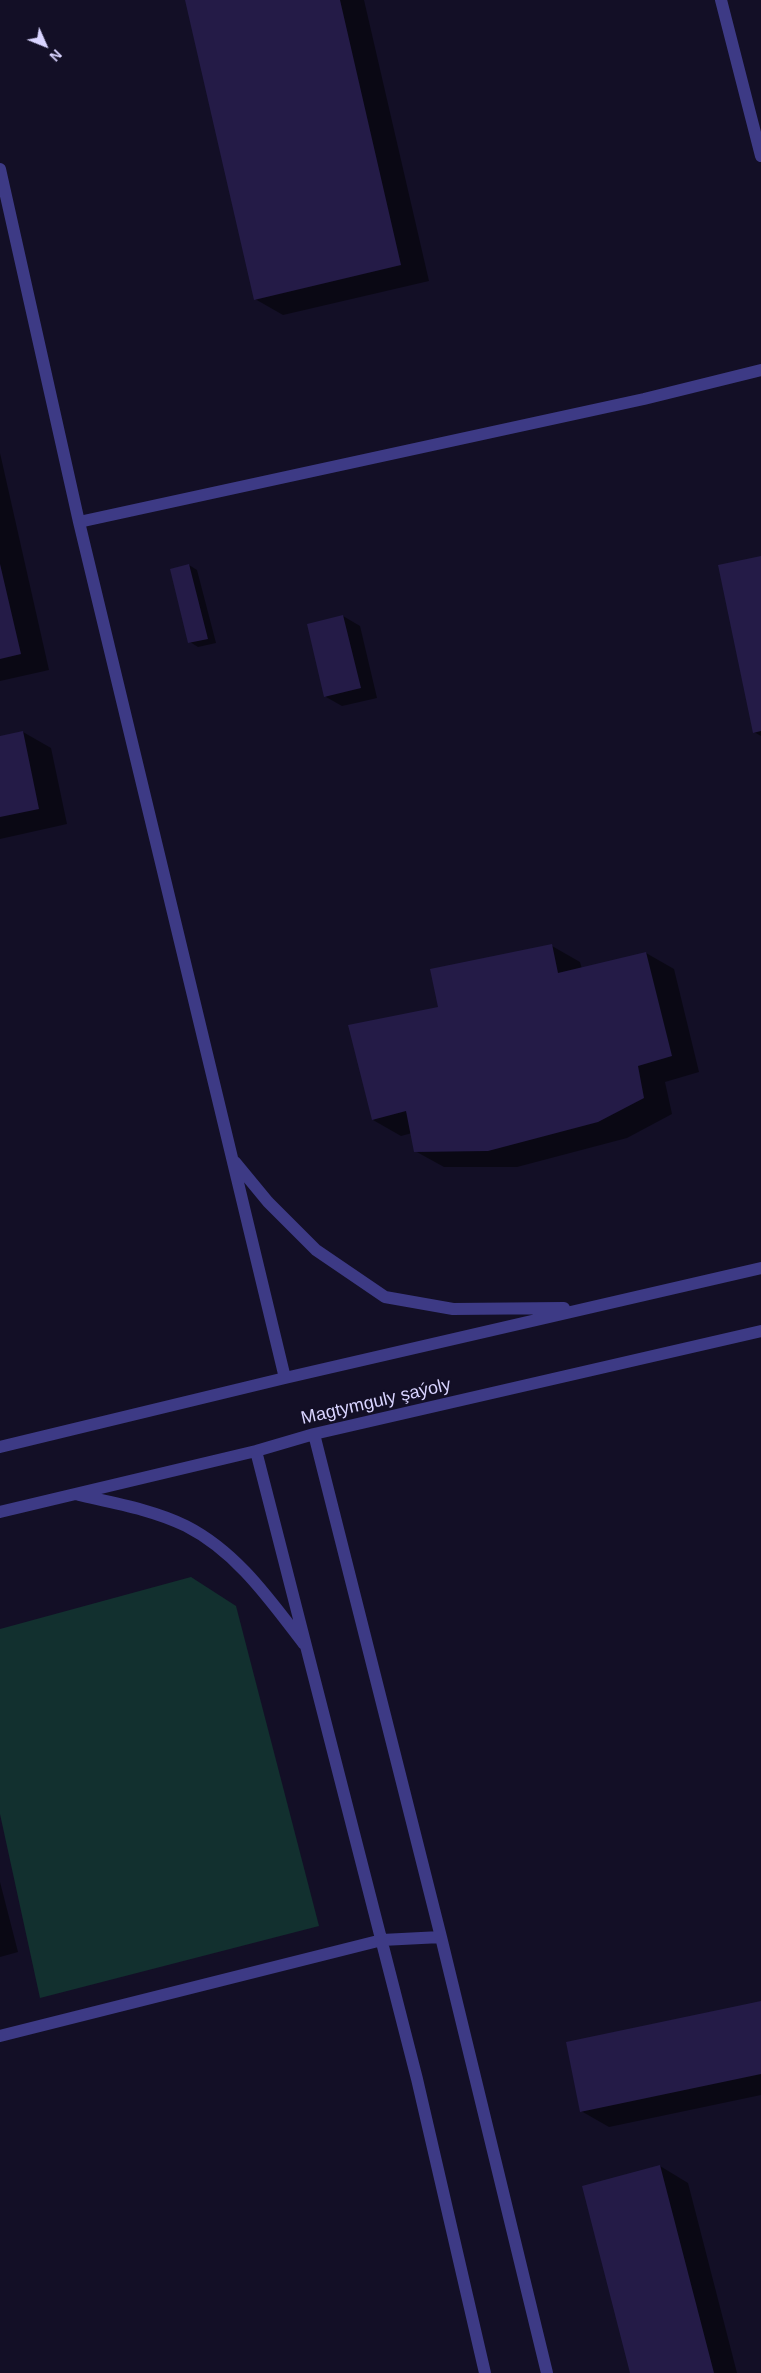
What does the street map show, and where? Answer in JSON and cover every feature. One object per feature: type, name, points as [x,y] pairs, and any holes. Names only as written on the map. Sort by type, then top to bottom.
[{"type":"street","points":[[721,0],[761,156]]},
{"type":"street","points":[[0,169],[79,522],[285,1378]]},
{"type":"street","points":[[79,522],[644,399],[761,370]]},
{"type":"street","points":[[232,1158],[268,1202],[316,1250],[385,1297],[453,1309],[586,1307]]},
{"type":"street","points":[[0,1447],[586,1307],[761,1268]]},
{"type":"street","name":"Magtymguly şaýoly","points":[[0,1512],[256,1451],[314,1434],[761,1331]]},
{"type":"street","points":[[314,1434],[441,1937],[547,2373]]},
{"type":"street","points":[[256,1451],[382,1940],[485,2373]]},
{"type":"street","points":[[74,1494],[130,1506],[186,1526],[230,1556],[267,1596],[307,1648]]},
{"type":"street","points":[[0,2036],[382,1940],[441,1937]]},
{"type":"green space","points":[[191,1577],[236,1606],[319,1926],[40,1998],[0,1814],[0,1629]]},
{"type":"building","points":[[185,0],[340,0],[401,265],[254,300]]},
{"type":"building","points":[[761,556],[761,731],[753,733],[718,565]]},
{"type":"building","points":[[0,564],[21,654],[0,659]]},
{"type":"building","points":[[189,564],[208,639],[188,643],[170,569]]},
{"type":"building","points":[[343,615],[361,688],[324,697],[307,624]]},
{"type":"building","points":[[23,731],[39,809],[0,817],[0,736]]},
{"type":"building","points":[[552,944],[558,973],[646,952],[672,1056],[638,1066],[644,1098],[598,1122],[488,1151],[414,1152],[406,1111],[372,1120],[348,1025],[438,1007],[430,969]]},
{"type":"building","points":[[761,2001],[761,2074],[580,2112],[566,2042]]},
{"type":"building","points":[[660,2165],[714,2373],[630,2373],[582,2186]]}]
